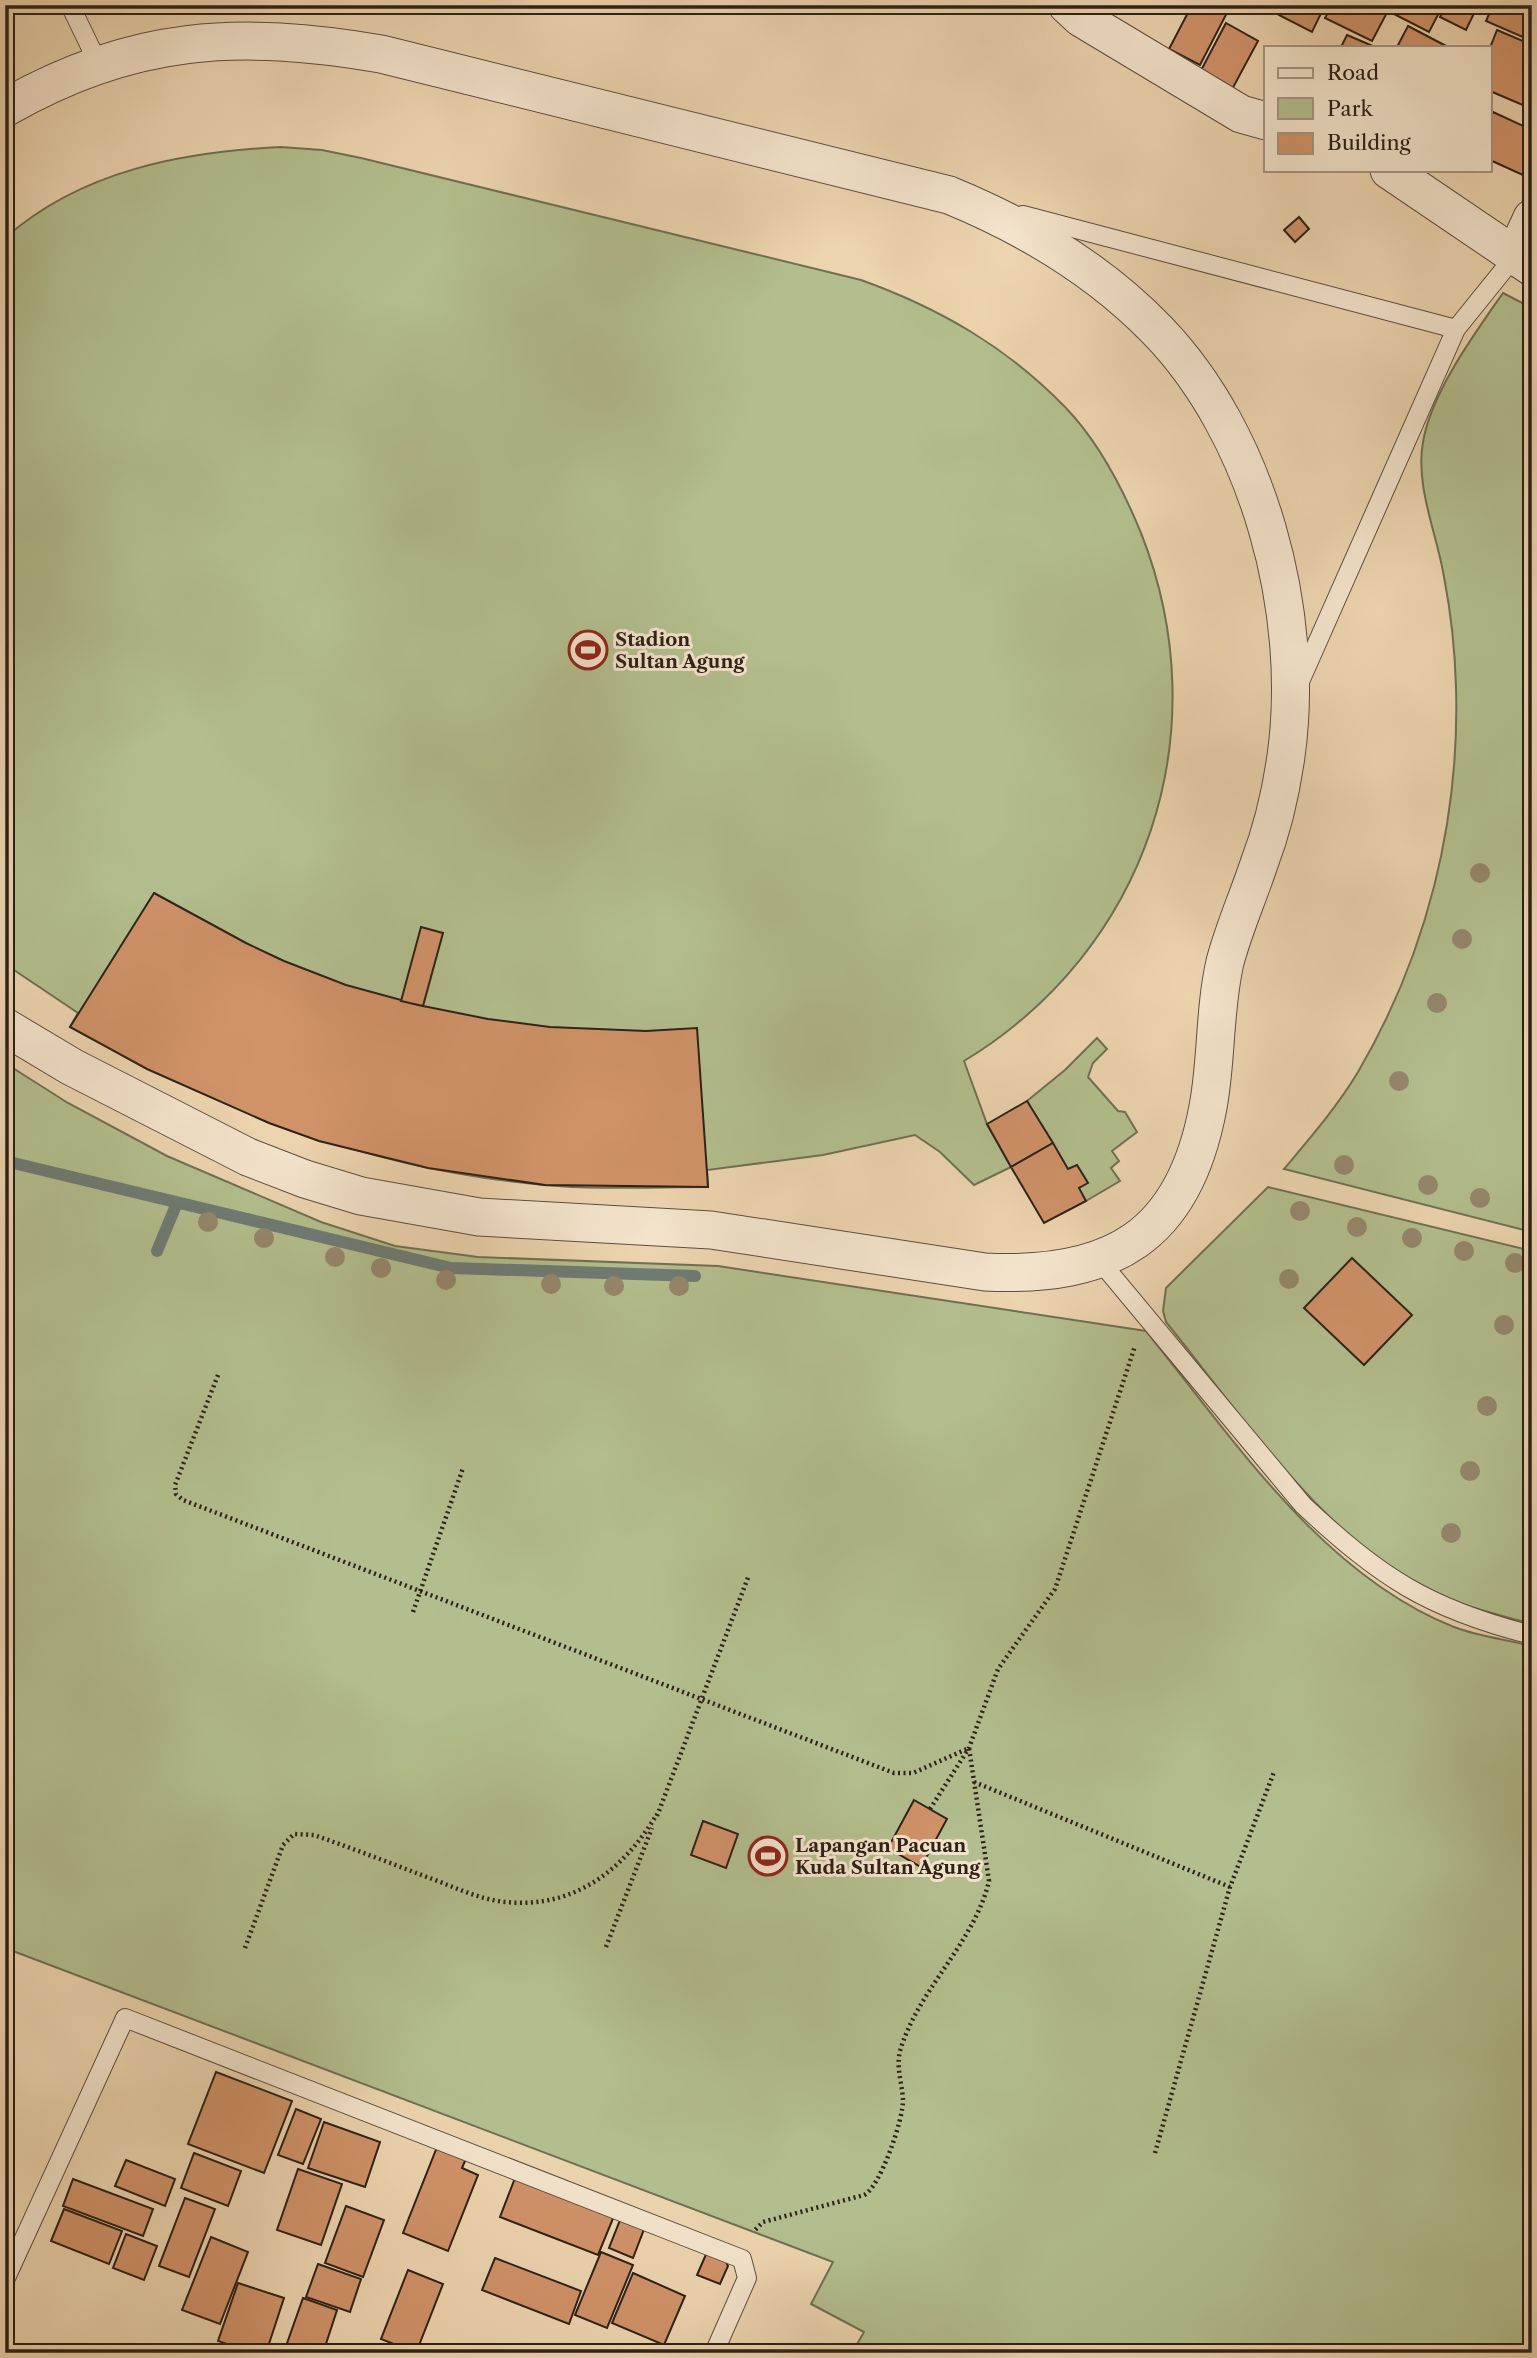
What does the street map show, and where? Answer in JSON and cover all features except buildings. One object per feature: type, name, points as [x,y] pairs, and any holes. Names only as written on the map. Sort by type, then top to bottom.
[{"type":"street","points":[[1068,5],[1082,18],[1241,114],[1264,120]]},
{"type":"street","points":[[5,108],[62,76],[98,63],[185,44],[237,41],[335,46],[395,57],[949,195],[1004,218],[1083,266],[1159,331],[1189,369],[1217,412],[1261,506],[1284,604],[1290,705],[1286,755],[1275,809],[1225,963],[1217,1012],[1208,1107],[1194,1157],[1178,1194],[1157,1223],[1131,1246],[1099,1260],[1065,1270],[985,1272],[711,1230],[652,1224],[540,1222],[421,1209],[328,1186],[248,1157],[72,1067],[5,1027]]},
{"type":"street","points":[[1392,172],[1523,262],[1532,218]]},
{"type":"lane","points":[[71,5],[98,63]]},
{"type":"lane","points":[[949,195],[1456,329]]},
{"type":"lane","points":[[1290,705],[1456,329],[1523,262]]},
{"type":"lane","points":[[1099,1260],[1303,1505],[1358,1554],[1405,1588],[1443,1607],[1485,1623],[1532,1635]]},
{"type":"lane","points":[[5,2280],[125,2018],[741,2259],[747,2278],[714,2353]]},
{"type":"path","points":[[5,769],[13,764]]},
{"type":"path","points":[[930,1809],[969,1748],[998,1669],[1055,1588],[1145,1315]]},
{"type":"path","points":[[218,1375],[175,1485],[176,1494],[183,1500],[894,1773],[913,1773],[969,1748]]},
{"type":"path","points":[[413,1612],[463,1468]]},
{"type":"path","points":[[606,1947],[704,1698],[749,1575]]},
{"type":"path","points":[[741,2259],[754,2231],[763,2222],[864,2195],[876,2185],[902,2109],[900,2051],[923,2001],[967,1931],[987,1888],[988,1866],[969,1748]]},
{"type":"path","points":[[1155,2153],[1230,1887],[1274,1772]]},
{"type":"path","points":[[973,1782],[1230,1887]]},
{"type":"path","points":[[245,1948],[283,1845],[294,1834],[314,1835],[483,1898],[528,1902],[573,1894],[595,1883],[631,1853],[657,1814]]},
{"type":"green space","name":"Stadion Sultan Agung","points":[[281,147],[322,150],[361,158],[861,280],[918,303],[996,348],[1043,385],[1089,435],[1134,516],[1164,609],[1172,684],[1168,759],[1151,830],[1121,898],[1080,960],[1027,1015],[964,1061],[987,1124],[1011,1167],[974,1185],[940,1152],[915,1135],[823,1155],[707,1170],[708,1187],[564,1187],[479,1177],[417,1165],[298,1132],[184,1085],[70,1027],[78,1013],[5,964],[5,238],[35,215],[67,196],[135,169],[207,154]]},
{"type":"green space","points":[[1503,293],[1532,308],[1532,1232],[1284,1169],[1341,1098],[1382,1028],[1403,982],[1434,887],[1452,788],[1456,687],[1446,591],[1424,493],[1421,459],[1428,423],[1444,384]]},
{"type":"green space","points":[[1097,1038],[1107,1049],[1093,1063],[1088,1077],[1118,1111],[1125,1112],[1137,1132],[1112,1151],[1119,1161],[1111,1168],[1120,1181],[1086,1201],[1027,1101],[1065,1070]]},
{"type":"green space","name":"Lapangan Pacuan Kuda Sultan Agung","points":[[5,1063],[68,1103],[167,1156],[321,1222],[395,1246],[478,1257],[718,1266],[1146,1331],[1246,1458],[1321,1538],[1362,1574],[1406,1604],[1454,1627],[1532,1646],[1532,2353],[852,2353],[864,2332],[811,2304],[833,2262],[5,1948]]},
{"type":"green space","points":[[1268,1187],[1532,1251],[1532,1624],[1445,1598],[1405,1577],[1366,1549],[1328,1516],[1292,1478],[1166,1322],[1163,1311],[1166,1288]]},
{"type":"waterway","points":[[5,1161],[451,1268],[695,1276]]},
{"type":"waterway","points":[[157,1251],[177,1203]]},
{"type":"place","name":"Stadion Sultan Agung","points":[[588,650]]},
{"type":"place","name":"Lapangan Pacuan Kuda Sultan Agung","points":[[768,1856]]}]
